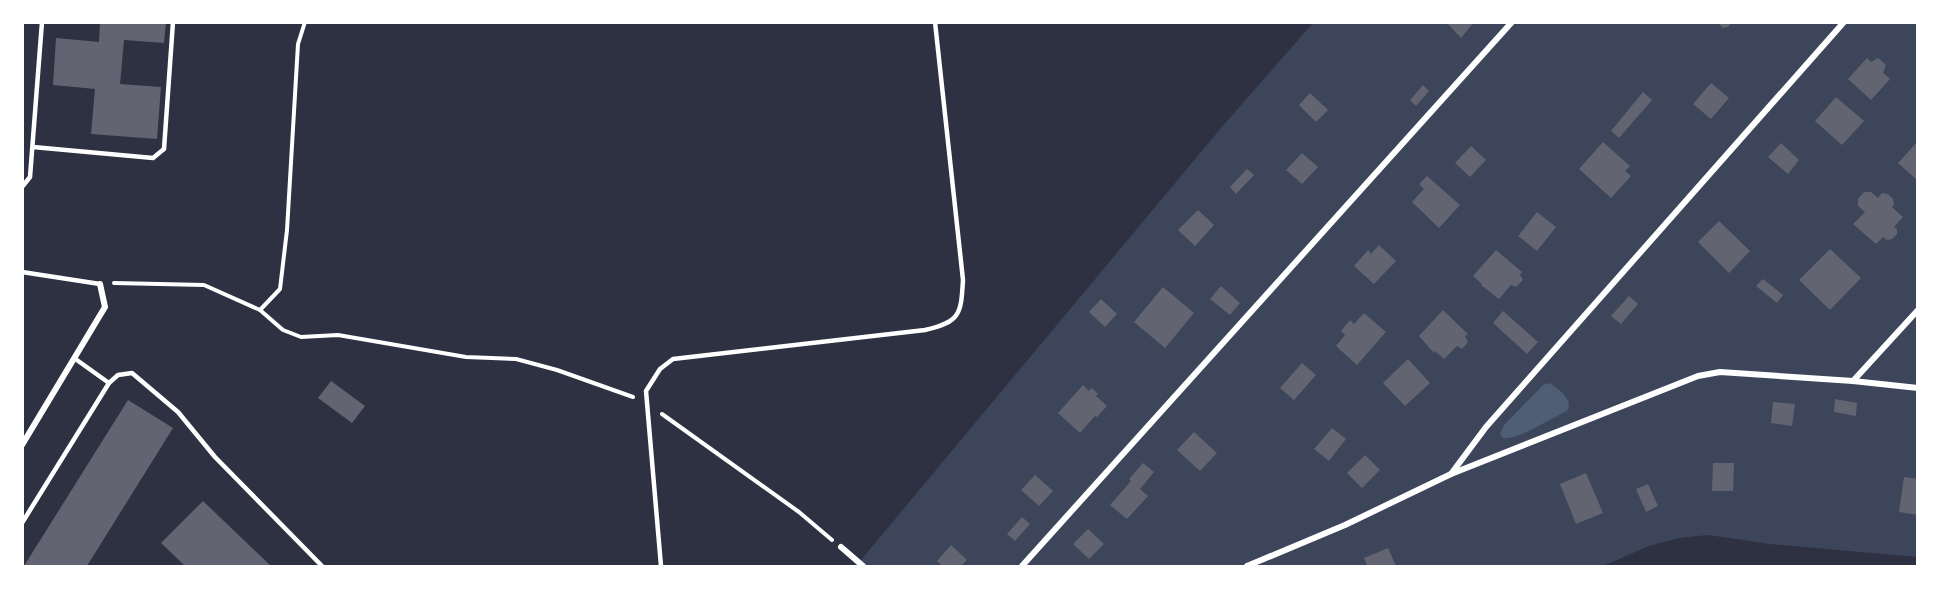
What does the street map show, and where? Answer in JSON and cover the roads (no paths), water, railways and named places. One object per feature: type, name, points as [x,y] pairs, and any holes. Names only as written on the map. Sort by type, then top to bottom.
[{"type":"street","points":[[1022,567],[1512,22]]},
{"type":"street","points":[[1451,474],[1486,427],[1844,22]]},
{"type":"street","points":[[22,445],[105,308],[100,284]]},
{"type":"street","points":[[1853,381],[1917,310]]},
{"type":"street","points":[[1247,567],[1345,525],[1451,474],[1698,376],[1720,372],[1917,388]]},
{"type":"street","points":[[841,547],[863,567]]},
{"type":"lane","points":[[22,187],[30,177],[42,22]]},
{"type":"lane","points":[[33,147],[153,158],[164,149],[173,22]]},
{"type":"lane","points":[[661,567],[646,402],[646,391],[660,369],[673,359],[940,327],[954,319],[962,308],[963,280],[935,22]]},
{"type":"lane","points":[[22,272],[100,284]]},
{"type":"lane","points":[[74,358],[109,383]]},
{"type":"lane","points":[[22,523],[109,383],[118,375],[132,373],[178,412],[215,457],[322,567]]}]
